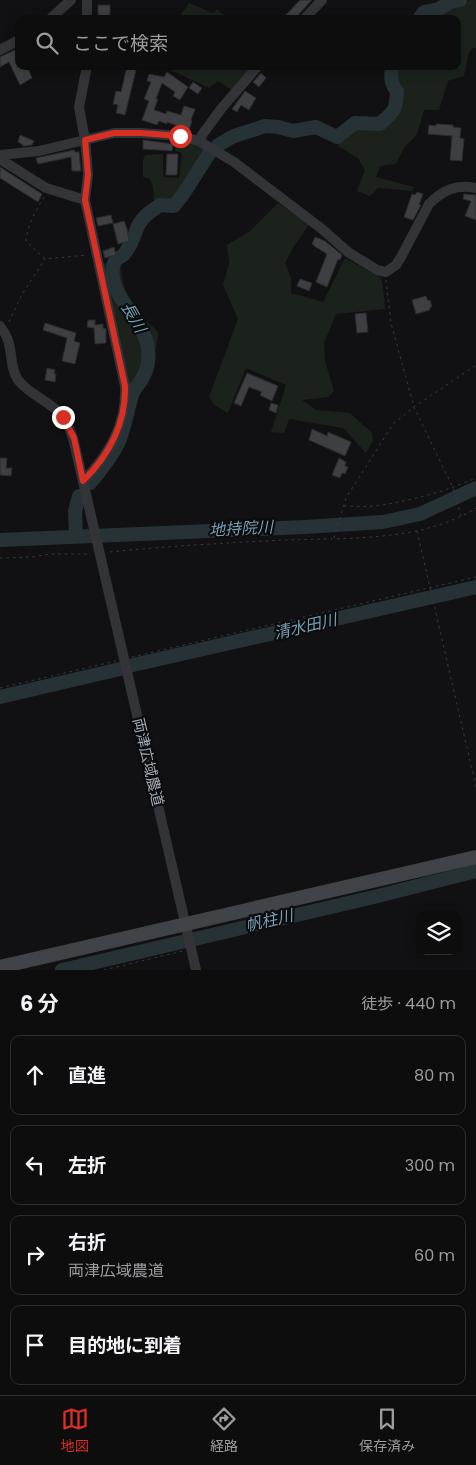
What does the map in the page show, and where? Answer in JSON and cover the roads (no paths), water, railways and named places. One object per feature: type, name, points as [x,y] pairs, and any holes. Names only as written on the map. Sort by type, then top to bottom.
[{"type":"street","points":[[54,15],[71,0]]},
{"type":"street","points":[[87,0],[87,15]]},
{"type":"street","points":[[308,15],[322,0]]},
{"type":"street","points":[[0,50],[15,42]]},
{"type":"street","points":[[83,481],[95,469],[117,434],[125,399],[125,386],[103,282],[95,254],[85,200],[88,175],[85,140],[79,107],[86,70]]},
{"type":"street","points":[[199,141],[221,109],[255,70]]},
{"type":"street","points":[[0,155],[40,151],[114,133],[180,136],[199,141],[234,162],[281,197],[348,252],[377,270],[386,272],[396,265],[429,204],[443,193],[459,186],[476,188]]},
{"type":"street","points":[[0,160],[48,188],[85,200]]},
{"type":"street","points":[[3,329],[10,344],[13,370],[23,386],[53,408],[69,426],[74,438],[83,481]]},
{"type":"street","points":[[0,342],[3,329]]},
{"type":"street","name":"両津広域農道","points":[[83,481],[196,970]]},
{"type":"street","points":[[0,967],[476,857]]},
{"type":"waterway","name":"長川","points":[[422,15],[424,12],[439,9],[450,2],[460,0]]},
{"type":"waterway","name":"長川","points":[[218,145],[234,136],[265,126],[293,131],[316,127],[337,137],[355,123],[380,124],[392,113],[396,103],[397,91],[392,82],[392,70]]},
{"type":"waterway","name":"長川","points":[[90,483],[118,444],[132,395],[147,367],[149,354],[140,327],[115,285],[112,274],[114,263],[116,259],[127,251],[140,222],[150,212],[160,205],[174,206],[210,152]]},
{"type":"waterway","name":"地持院川","points":[[0,540],[383,522],[420,514],[476,488]]},
{"type":"waterway","name":"長川","points":[[76,536],[75,511],[79,496]]},
{"type":"waterway","name":"清水田川","points":[[133,665],[476,587]]},
{"type":"waterway","name":"清水田川","points":[[0,697],[120,669]]},
{"type":"waterway","name":"帆柱川","points":[[62,970],[378,896],[476,871]]}]
